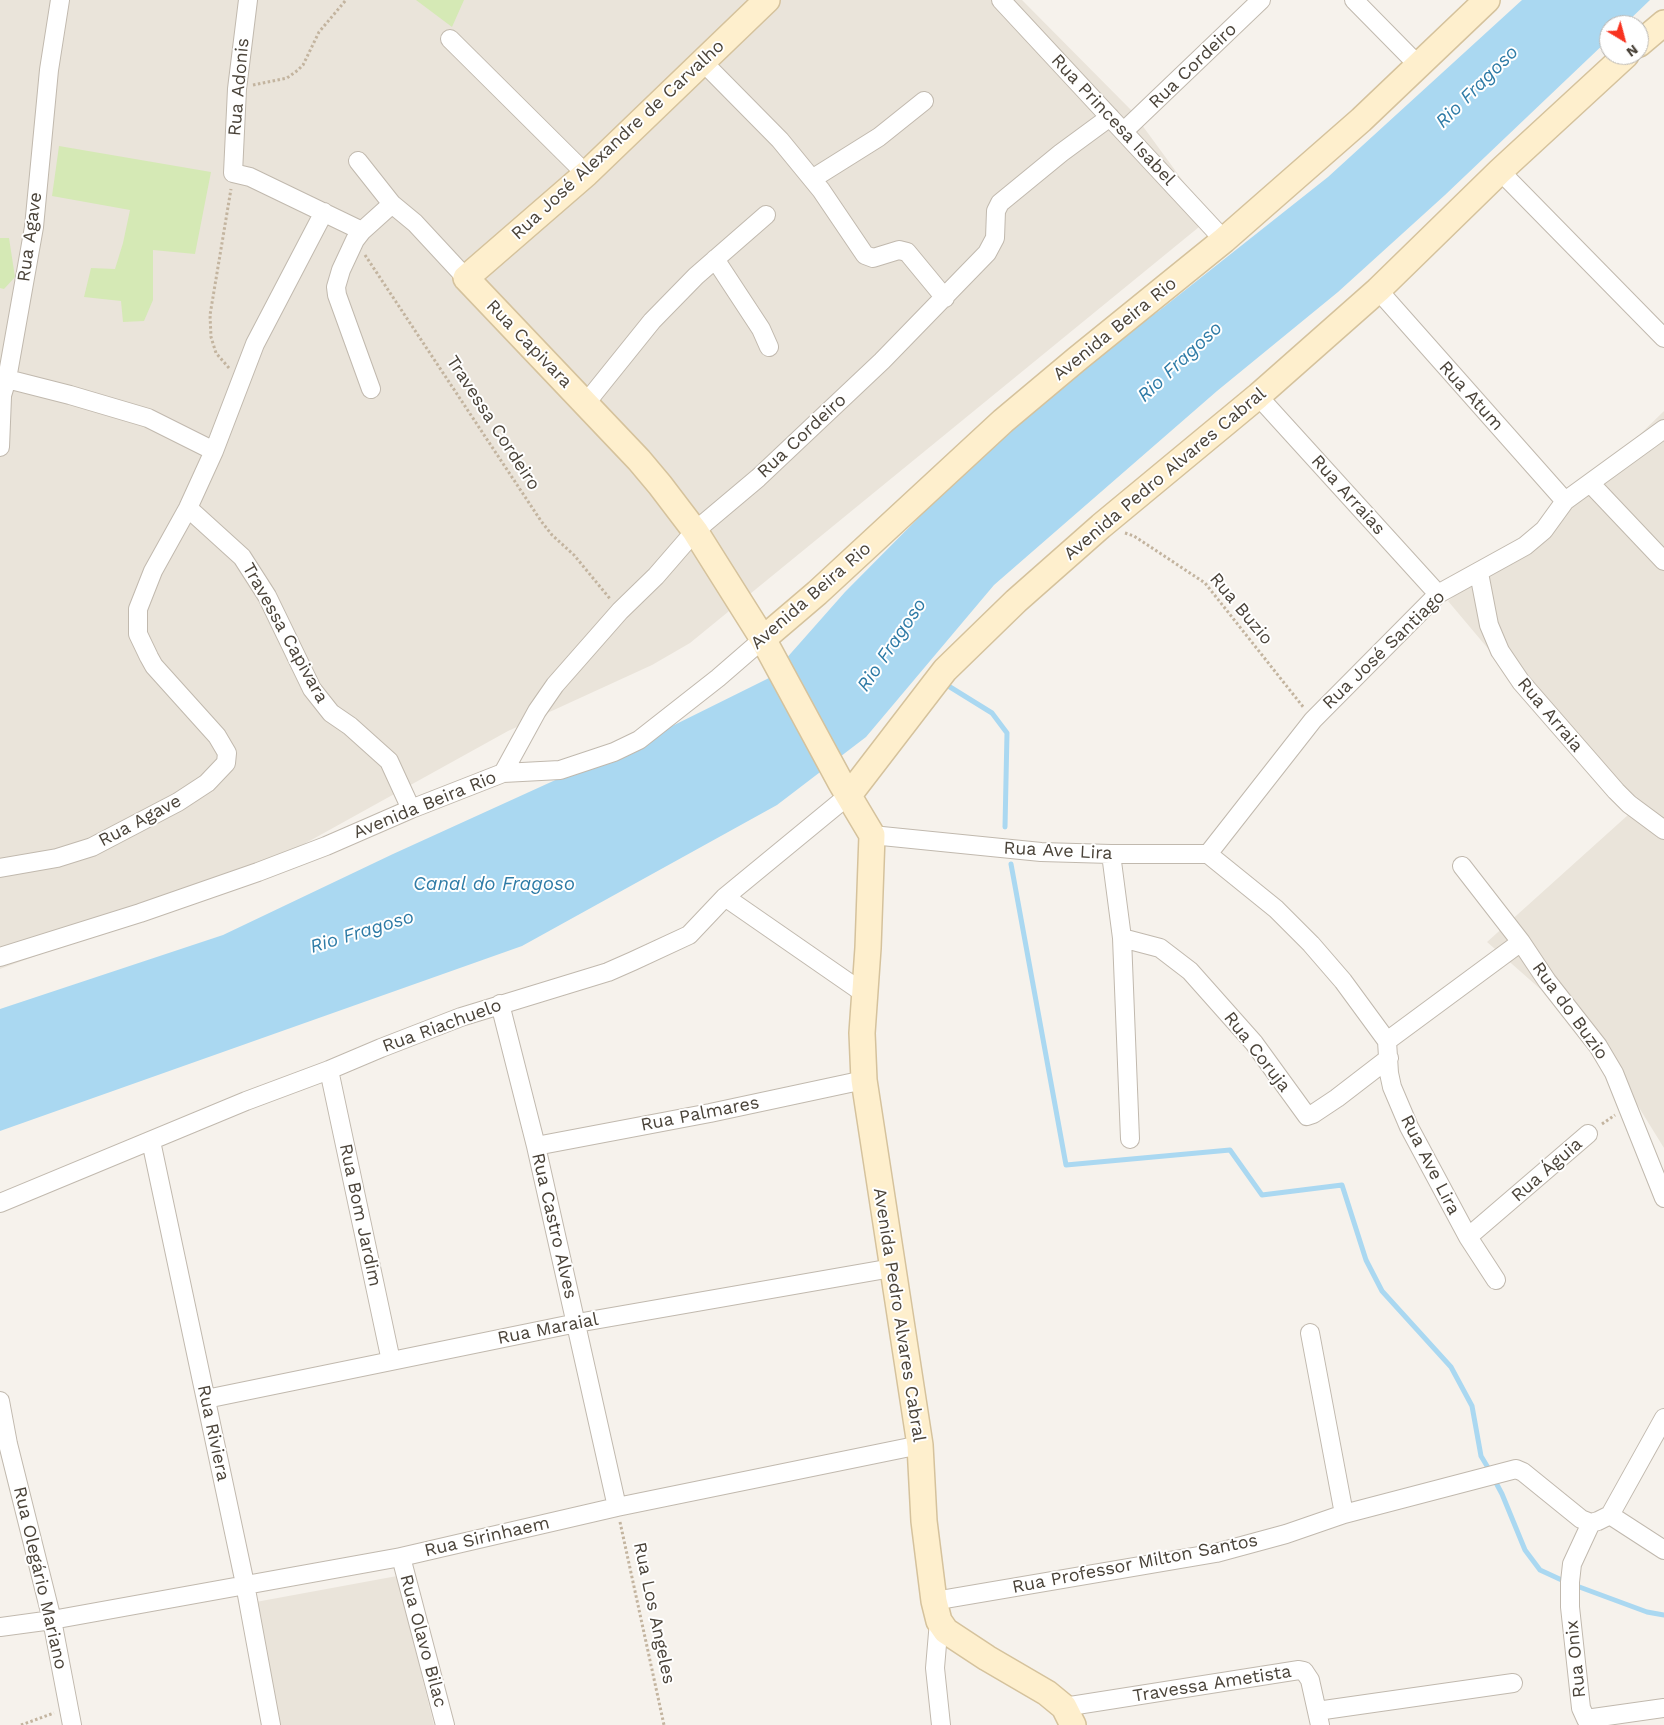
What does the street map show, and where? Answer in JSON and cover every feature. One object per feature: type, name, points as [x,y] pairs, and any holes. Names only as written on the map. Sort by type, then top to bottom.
[{"type":"main road","name":"Rua José Alexandre de Carvalho","points":[[466,278],[586,174],[767,0]]},
{"type":"main road","name":"Avenida Beira Rio","points":[[768,649],[817,593],[1003,421],[1224,240],[1361,120],[1487,0]]},
{"type":"main road","points":[[1649,36],[1664,23]]},
{"type":"main road","name":"Avenida Pedro Alvares Cabral","points":[[845,789],[945,670],[1016,601],[1101,526],[1258,396],[1378,290],[1500,171],[1615,65]]},
{"type":"main road","name":"Rua Capivara","points":[[466,278],[650,473],[695,531],[768,649]]},
{"type":"main road","points":[[768,649],[872,836]]},
{"type":"main road","name":"Avenida Pedro Alvares Cabral","points":[[872,836],[862,1033],[864,1080],[920,1445],[924,1522],[936,1611]]},
{"type":"main road","points":[[936,1611],[946,1631],[987,1658],[1047,1693],[1068,1716]]},
{"type":"street","name":"Rua Agave","points":[[0,448],[1,399],[7,380],[34,227],[49,70],[60,0]]},
{"type":"street","name":"Rua Adonis","points":[[233,173],[237,88],[248,0]]},
{"type":"street","name":"Rua Princesa Isabel","points":[[1001,0],[1224,240]]},
{"type":"street","name":"Rua Cordeiro","points":[[1124,131],[1262,0]]},
{"type":"street","points":[[1354,0],[1418,65]]},
{"type":"street","points":[[450,39],[586,174]]},
{"type":"street","points":[[702,61],[780,140],[812,179],[865,255],[873,258],[899,250],[907,252],[945,298]]},
{"type":"street","points":[[812,179],[879,137],[924,101]]},
{"type":"street","name":"Rua Cordeiro","points":[[503,772],[537,711],[555,686],[620,611],[656,576],[695,531],[758,478],[842,399],[945,298],[987,253],[993,244],[996,211],[1000,203],[1061,153],[1110,117]]},
{"type":"street","name":"Rua Capivara","points":[[358,160],[392,204],[415,224],[466,278]]},
{"type":"street","points":[[1500,171],[1664,338]]},
{"type":"street","points":[[233,173],[250,177],[324,212],[358,236]]},
{"type":"street","points":[[371,389],[337,295],[336,287],[341,270],[358,236],[392,204]]},
{"type":"street","points":[[188,508],[214,451],[255,344],[324,212]]},
{"type":"street","points":[[586,403],[652,321],[696,276],[766,215]]},
{"type":"street","points":[[716,259],[761,329],[769,347]]},
{"type":"street","name":"Rua Atum","points":[[1378,290],[1565,501]]},
{"type":"street","points":[[7,380],[70,395],[148,418],[214,451]]},
{"type":"street","name":"Rua Arraias","points":[[1258,396],[1438,594]]},
{"type":"street","name":"Rua José Santiago","points":[[1208,854],[1313,720],[1438,594],[1513,554],[1544,530],[1565,501],[1591,484],[1664,429]]},
{"type":"street","points":[[1591,484],[1664,561]]},
{"type":"street","name":"Rua Agave","points":[[0,868],[57,858],[92,847],[178,802],[207,782],[224,766],[228,757],[222,743],[154,666],[141,644],[137,623],[138,609],[153,572],[188,508]]},
{"type":"street","name":"Travessa Capivara","points":[[188,508],[242,557],[267,596],[312,688],[331,713],[350,726],[389,761],[411,809]]},
{"type":"street","name":"Rua Arraia","points":[[1479,573],[1489,625],[1500,650],[1522,682],[1616,792],[1664,830]]},
{"type":"street","name":"Avenida Beira Rio","points":[[0,957],[224,885],[326,846],[503,772],[560,770],[614,752],[638,740],[718,678],[768,649]]},
{"type":"street","name":"Rua Riachuelo","points":[[0,1203],[246,1101],[381,1048],[500,1004],[526,998],[608,972],[634,961],[689,934],[726,897],[845,789]]},
{"type":"street","name":"Rua Ave Lira","points":[[872,836],[1008,850],[1111,854],[1208,854]]},
{"type":"street","points":[[1111,854],[1122,938],[1130,1138]]},
{"type":"street","points":[[1208,854],[1276,909],[1311,944],[1343,981],[1388,1050],[1521,942]]},
{"type":"street","name":"Rua do Buzio","points":[[1462,866],[1521,942],[1547,981],[1598,1046],[1614,1073],[1664,1198]]},
{"type":"street","points":[[726,897],[865,994]]},
{"type":"street","name":"Rua Coruja","points":[[1122,938],[1160,948],[1190,971],[1254,1043],[1307,1116],[1338,1098],[1388,1050]]},
{"type":"street","name":"Rua Castro Alves","points":[[500,1004],[536,1146],[617,1506]]},
{"type":"street","name":"Rua Ave Lira","points":[[1388,1050],[1389,1073],[1392,1086],[1408,1127],[1468,1237],[1496,1280]]},
{"type":"street","name":"Rua Bom Jardim","points":[[329,1070],[391,1361]]},
{"type":"street","name":"Rua Palmares","points":[[536,1146],[710,1113],[864,1080]]},
{"type":"street","name":"Rua Águia","points":[[1468,1237],[1588,1134]]},
{"type":"street","name":"Rua Riviera","points":[[151,1141],[245,1584],[271,1725]]},
{"type":"street","name":"Rua Maraial","points":[[206,1399],[577,1323],[892,1268]]},
{"type":"street","points":[[1310,1332],[1344,1514]]},
{"type":"street","name":"Rua Olegário Mariano","points":[[0,1401],[4,1445],[52,1620],[70,1716]]},
{"type":"street","points":[[1591,1523],[1598,1522],[1610,1515],[1664,1418]]},
{"type":"street","name":"Rua Sirinhaem","points":[[0,1627],[52,1620],[401,1557],[617,1506],[920,1445]]},
{"type":"street","name":"Rua Professor Milton Santos","points":[[936,1611],[1216,1553],[1286,1534],[1344,1514],[1505,1471],[1516,1470],[1523,1472],[1580,1519],[1591,1523]]},
{"type":"street","points":[[1610,1515],[1664,1550]]},
{"type":"street","name":"Rua Onix","points":[[1591,1523],[1572,1564],[1570,1582],[1570,1607],[1581,1708],[1586,1719],[1664,1708]]},
{"type":"street","name":"Rua Olavo Bilac","points":[[401,1557],[445,1725]]},
{"type":"street","points":[[936,1611],[935,1668],[941,1725]]},
{"type":"street","name":"Travessa Ametista","points":[[1068,1716],[1299,1670],[1304,1671],[1310,1680],[1319,1718]]},
{"type":"street","points":[[1319,1718],[1513,1683]]},
{"type":"path","points":[[237,88],[287,78],[298,70],[303,65],[319,32],[346,0]]},
{"type":"path","points":[[233,173],[210,315],[211,337],[216,353],[240,381]]},
{"type":"path","name":"Travessa Cordeiro","points":[[358,236],[541,521],[552,535],[574,555],[620,611]]},
{"type":"path","name":"Rua Buzio","points":[[1101,526],[1134,536],[1205,584],[1313,720]]},
{"type":"path","name":"Rua Águia","points":[[1588,1134],[1628,1106]]},
{"type":"path","name":"Rua Los Angeles","points":[[617,1506],[664,1725]]},
{"type":"path","points":[[20,1725],[70,1716]]},
{"type":"shaded area","points":[[0,0],[1022,0],[1131,110],[1210,218],[690,643],[652,665],[508,731],[230,885],[0,969]]},
{"type":"shaded area","points":[[1664,411],[1664,1148],[1596,1038],[1487,942],[1628,815],[1448,601],[1574,499]]},
{"type":"shaded area","points":[[397,1576],[434,1725],[269,1725],[245,1604]]},
{"type":"green space","points":[[416,0],[464,0],[452,27]]},
{"type":"green space","points":[[59,146],[211,172],[195,254],[153,250],[153,300],[144,321],[123,322],[121,301],[84,297],[91,268],[115,269],[130,210],[52,196]]},
{"type":"green space","points":[[0,238],[9,238],[15,277],[4,289],[0,288]]},
{"type":"water","name":"Canal do Fragoso","points":[[1522,0],[1650,0],[1634,15],[1599,15],[1599,49],[1445,195],[1338,292],[1217,391],[994,585],[866,737],[777,805],[522,946],[0,1131],[0,1009],[223,935],[393,854],[652,736],[769,678],[845,592],[1044,391],[1160,310],[1328,177]]},
{"type":"waterway","points":[[950,687],[992,713],[1007,733],[1005,827]]},
{"type":"waterway","points":[[1011,864],[1066,1165],[1230,1150],[1262,1195],[1342,1185],[1366,1260],[1382,1291],[1451,1367],[1472,1406],[1481,1456],[1490,1471]]},
{"type":"waterway","points":[[1494,1479],[1525,1550],[1540,1570],[1566,1582]]},
{"type":"waterway","points":[[1574,1585],[1647,1612],[1664,1615]]},
{"type":"water label","name":"Rio Fragoso","points":[[1477,87]]},
{"type":"water label","name":"Rio Fragoso","points":[[1180,362]]},
{"type":"water label","name":"Rio Fragoso","points":[[892,645]]},
{"type":"water label","name":"Rio Fragoso","points":[[362,932]]}]
